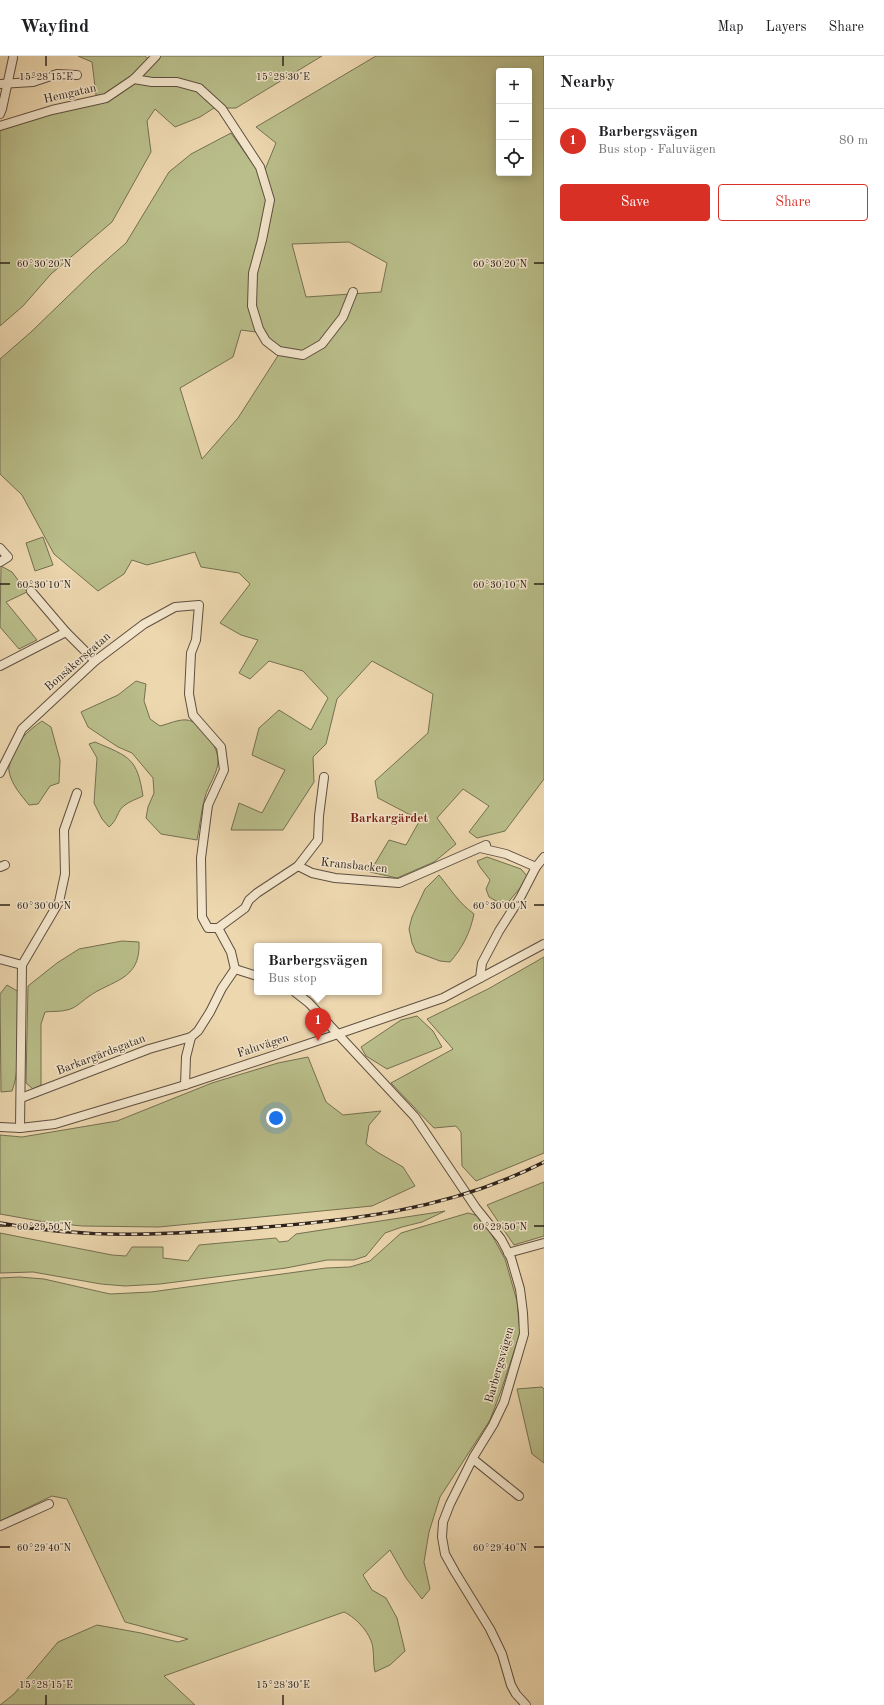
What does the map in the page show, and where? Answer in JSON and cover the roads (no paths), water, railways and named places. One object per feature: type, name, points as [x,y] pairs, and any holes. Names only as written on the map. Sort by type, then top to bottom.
[{"type":"street","name":"Hemgatan","points":[[0,126],[52,110],[106,98],[134,79],[156,56]]},
{"type":"street","points":[[0,114],[2,109],[4,83],[13,58]]},
{"type":"street","points":[[4,83],[33,82],[57,74],[77,75]]},
{"type":"street","points":[[134,79],[152,82],[177,82],[199,88],[222,109],[260,167],[270,200],[262,240],[253,273],[252,306],[259,329],[266,340],[279,351],[303,355],[322,344],[344,317],[353,292]]},
{"type":"street","points":[[0,548],[8,557],[0,562]]},
{"type":"street","points":[[31,591],[66,632],[96,661]]},
{"type":"street","name":"Bonsåkersgatan","points":[[0,773],[22,729],[96,661],[144,624],[175,607],[199,605],[196,640],[191,653],[189,694],[193,715],[221,748],[224,770],[208,805],[201,858],[202,917],[208,928],[218,928]]},
{"type":"street","points":[[0,666],[66,632]]},
{"type":"street","points":[[236,969],[231,952],[218,928],[245,908],[249,900],[257,893],[298,866],[318,840],[319,816],[324,777]]},
{"type":"street","points":[[20,1128],[22,965],[59,902],[65,874],[64,830],[77,793]]},
{"type":"street","name":"Kransbacken","points":[[298,866],[312,873],[335,878],[399,883],[483,847],[506,854],[536,867]]},
{"type":"street","points":[[480,978],[482,963],[499,931],[520,898],[536,867],[544,856]]},
{"type":"street","name":"Faluvägen","points":[[0,1127],[20,1128],[55,1124],[185,1085],[338,1034],[443,998],[544,944]]},
{"type":"street","points":[[0,959],[22,965]]},
{"type":"street","points":[[236,969],[254,975]]},
{"type":"street","points":[[185,1085],[186,1057],[191,1038],[198,1031],[210,1012],[222,988],[236,969]]},
{"type":"street","name":"Barbergsvägen","points":[[299,995],[309,1003],[415,1117],[476,1208],[500,1239],[508,1253],[520,1289],[524,1334],[504,1402],[493,1425],[472,1459],[456,1491],[443,1522],[442,1537],[445,1554],[490,1628],[502,1654],[511,1685],[516,1694],[526,1705]]},
{"type":"street","name":"Barkargärdsgatan","points":[[21,1098],[149,1049],[191,1038]]},
{"type":"street","points":[[508,1253],[544,1243]]},
{"type":"street","points":[[472,1459],[519,1496]]},
{"type":"street","points":[[0,1526],[50,1504]]},
{"type":"railway","points":[[0,1223],[61,1232],[91,1234],[150,1234],[211,1231],[320,1222],[396,1211],[434,1203],[508,1179],[544,1162]]},
{"type":"place","name":"Barbergsvägen","points":[[318,1041]]},
{"type":"district","name":"Barkargärdet","points":[[389,818]]}]
